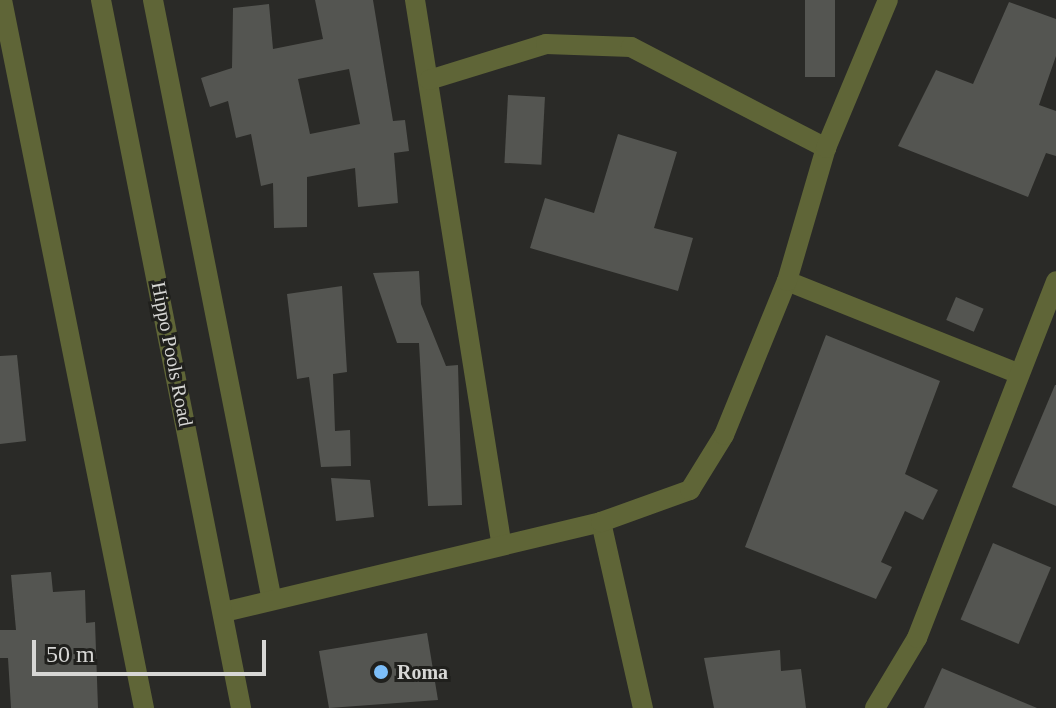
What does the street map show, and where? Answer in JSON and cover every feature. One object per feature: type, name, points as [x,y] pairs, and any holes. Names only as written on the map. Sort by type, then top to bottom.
[{"type":"street","points":[[2,0],[144,708]]},
{"type":"street","name":"Hippo Pools Road","points":[[101,0],[241,708]]},
{"type":"street","points":[[153,0],[271,596]]},
{"type":"street","points":[[415,0],[501,541]]},
{"type":"street","points":[[224,612],[271,596],[501,541],[601,522],[690,490],[724,435],[787,281],[826,148],[888,0]]},
{"type":"street","points":[[429,80],[546,44],[631,47],[826,148]]},
{"type":"street","points":[[787,281],[1019,374]]},
{"type":"street","points":[[875,708],[902,671],[1056,281]]},
{"type":"street","points":[[601,522],[643,708]]},
{"type":"building","points":[[315,0],[373,0],[393,121],[405,120],[409,151],[394,153],[398,203],[358,207],[355,168],[307,177],[307,227],[274,228],[273,183],[261,186],[251,134],[236,138],[228,101],[210,107],[201,78],[232,68],[233,8],[269,4],[273,49],[323,39]],"holes":[[[349,69],[360,124],[310,134],[298,79]]]},
{"type":"building","points":[[805,0],[835,0],[835,77],[805,77]]},
{"type":"building","points":[[1009,2],[1056,19],[1056,56],[1039,105],[1056,111],[1056,156],[1046,153],[1028,197],[898,146],[936,70],[973,84]]},
{"type":"building","points":[[508,95],[545,97],[541,165],[504,163]]},
{"type":"building","points":[[618,134],[677,152],[654,228],[693,238],[678,291],[530,248],[545,198],[594,213]]},
{"type":"building","points":[[419,271],[421,304],[446,366],[458,365],[462,505],[428,506],[419,343],[397,343],[373,273]]},
{"type":"building","points":[[342,286],[347,372],[333,374],[335,431],[350,430],[351,466],[321,467],[309,377],[297,379],[287,294]]},
{"type":"building","points":[[956,297],[984,309],[974,332],[946,320]]},
{"type":"building","points":[[826,335],[940,381],[905,474],[938,490],[923,520],[905,511],[881,562],[892,567],[876,599],[745,547]]},
{"type":"building","points":[[17,355],[26,441],[0,444],[0,356]]},
{"type":"building","points":[[1056,385],[1056,506],[1012,487]]},
{"type":"building","points":[[331,478],[370,480],[374,517],[336,521]]},
{"type":"building","points":[[993,543],[1051,568],[1019,644],[961,619]]},
{"type":"building","points":[[51,572],[53,592],[85,590],[86,623],[95,622],[98,708],[11,708],[8,658],[0,658],[0,630],[16,630],[11,575]]},
{"type":"building","points":[[427,633],[438,700],[329,708],[319,651]]},
{"type":"building","points":[[780,650],[781,671],[801,669],[806,708],[714,708],[704,658]]},
{"type":"building","points":[[942,668],[1037,708],[924,708]]},
{"type":"place","name":"Roma","points":[[381,672]]}]
